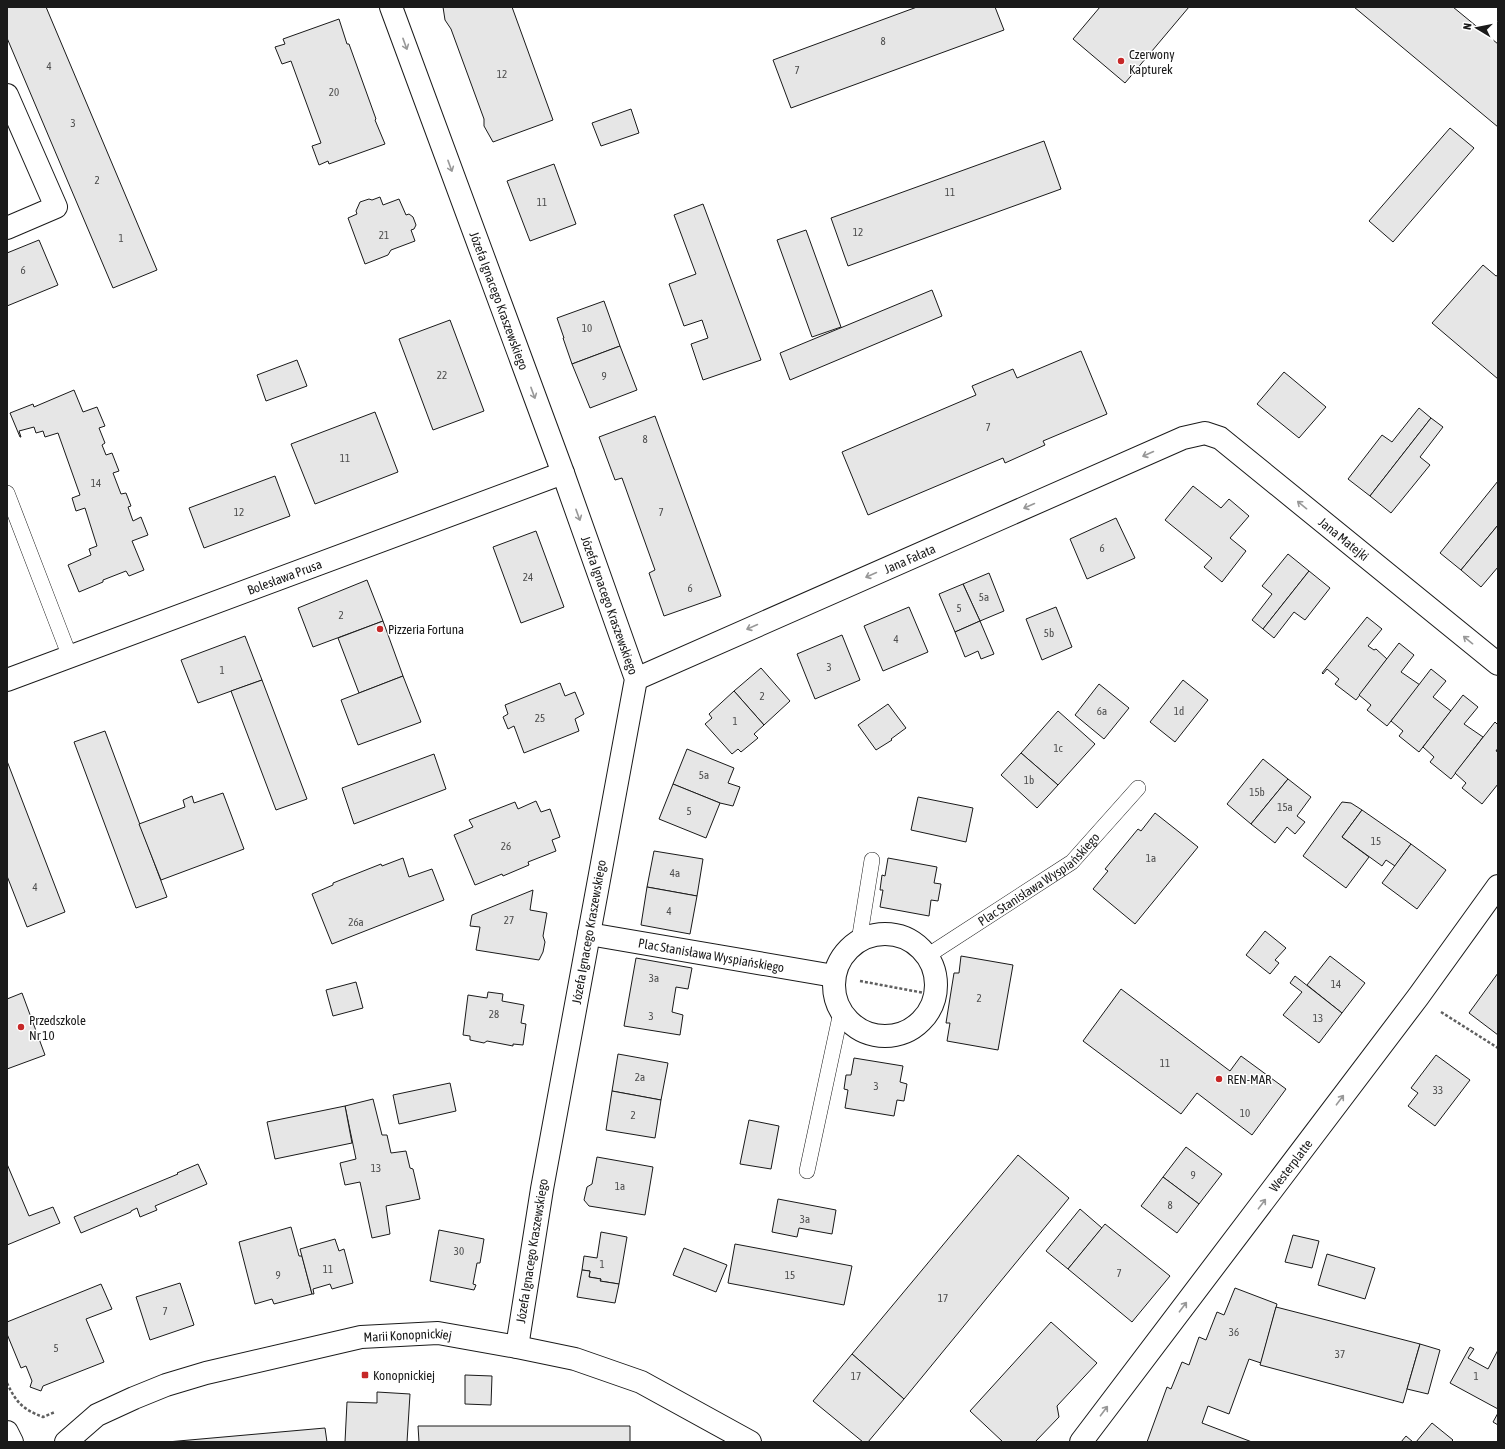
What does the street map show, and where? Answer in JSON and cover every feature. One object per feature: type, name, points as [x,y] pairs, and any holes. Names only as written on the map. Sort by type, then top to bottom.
[{"type":"street","name":"Józefa Ignacego Kraszewskiego","points":[[391,7],[563,473],[636,679],[542,1189],[517,1346]]},
{"type":"street","points":[[7,95],[56,207],[7,228]]},
{"type":"street","name":"Jana Matejki","points":[[1183,438],[1205,433],[1220,438],[1498,664]]},
{"type":"street","name":"Jana Fałata","points":[[636,679],[1183,438]]},
{"type":"street","name":"Bolesława Prusa","points":[[7,680],[563,473]]},
{"type":"street","name":"Westerplatte","points":[[1081,1442],[1418,997],[1498,886]]},
{"type":"street","name":"Plac Stanisława Wyspiańskiego","points":[[589,934],[834,976]]},
{"type":"street","points":[[879,934],[901,936],[911,941],[927,956],[935,975],[935,995],[927,1014],[920,1022],[908,1031],[894,1036],[884,1037],[864,1032],[851,1023],[841,1012],[834,994],[834,976],[843,956],[858,941],[879,934]]},
{"type":"street","name":"Marii Konopnickiej","points":[[66,1442],[97,1415],[166,1385],[206,1373],[361,1338],[438,1333],[517,1346],[575,1359],[641,1382],[750,1442]]},
{"type":"street","points":[[7,1432],[12,1442]]},
{"type":"lane","points":[[7,493],[70,657]]},
{"type":"lane","name":"Plac Stanisława Wyspiańskiego","points":[[927,956],[1072,862],[1138,788]]},
{"type":"lane","points":[[858,941],[872,860]]},
{"type":"lane","points":[[808,1171],[841,1012]]},
{"type":"path","points":[[834,976],[935,995]]},
{"type":"path","points":[[1418,997],[1498,1048]]},
{"type":"path","points":[[7,1383],[14,1398],[30,1412],[42,1418],[56,1411]]},
{"type":"building","points":[[7,7],[46,7],[157,270],[113,288],[7,38]]},
{"type":"building","points":[[443,7],[512,7],[553,120],[493,142],[484,126],[484,119],[451,29],[445,20]]},
{"type":"building","points":[[917,7],[995,7],[1004,30],[791,108],[773,60]]},
{"type":"building","name":"Czerwony Kapturek","points":[[1100,7],[1189,7],[1125,83],[1073,39]]},
{"type":"building","points":[[1354,7],[1453,7],[1498,44],[1498,127]]},
{"type":"building","points":[[339,19],[385,144],[329,164],[328,161],[319,165],[312,146],[321,143],[291,61],[282,64],[275,47],[285,44],[283,39]]},
{"type":"building","points":[[631,109],[639,133],[601,146],[592,123]]},
{"type":"building","points":[[1450,128],[1474,148],[1393,242],[1369,221]]},
{"type":"building","points":[[1044,141],[1061,189],[848,266],[831,218]]},
{"type":"building","points":[[554,164],[576,224],[530,241],[507,181]]},
{"type":"building","points":[[380,197],[383,205],[399,199],[406,215],[409,214],[413,217],[416,225],[414,229],[411,230],[415,241],[391,250],[388,255],[365,264],[348,218],[357,214],[356,211],[360,202]]},
{"type":"building","points":[[703,204],[761,360],[703,380],[691,344],[708,338],[702,320],[684,326],[669,284],[696,274],[674,215]]},
{"type":"building","points":[[806,230],[841,327],[812,337],[777,240]]},
{"type":"building","points":[[39,240],[58,285],[7,306],[7,253]]},
{"type":"building","points":[[1483,265],[1496,276],[1498,275],[1498,379],[1432,323]]},
{"type":"building","points":[[932,290],[942,316],[790,380],[780,353]]},
{"type":"building","points":[[604,301],[620,346],[572,364],[557,318]]},
{"type":"building","points":[[450,320],[484,411],[433,430],[399,339]]},
{"type":"building","points":[[620,346],[637,390],[590,408],[572,364]]},
{"type":"building","points":[[1081,351],[1107,414],[1043,441],[1045,445],[1005,463],[1003,458],[868,515],[842,452],[976,395],[972,386],[1013,369],[1017,378]]},
{"type":"building","points":[[297,360],[307,386],[266,401],[257,375]]},
{"type":"building","points":[[1284,372],[1326,407],[1299,438],[1257,404]]},
{"type":"building","points":[[74,390],[83,412],[97,407],[105,426],[99,428],[105,443],[102,445],[106,455],[112,453],[119,471],[113,473],[121,494],[126,493],[131,506],[128,507],[133,521],[141,517],[148,535],[132,541],[144,570],[129,576],[126,571],[79,592],[68,565],[91,555],[89,549],[97,546],[85,508],[76,511],[72,498],[80,495],[58,433],[45,437],[43,431],[36,433],[34,427],[19,431],[20,437],[10,413],[33,404],[34,407]]},
{"type":"building","points":[[1419,408],[1431,418],[1370,496],[1348,479],[1382,435],[1392,442]]},
{"type":"building","points":[[375,412],[398,472],[315,504],[291,444]]},
{"type":"building","points":[[655,416],[721,596],[664,616],[649,573],[655,570],[622,478],[615,480],[599,437]]},
{"type":"building","points":[[1431,418],[1443,427],[1420,457],[1430,465],[1391,513],[1370,496]]},
{"type":"building","points":[[275,476],[290,516],[204,548],[189,508]]},
{"type":"building","points":[[1498,481],[1498,525],[1461,570],[1440,553]]},
{"type":"building","points":[[1193,486],[1221,508],[1229,499],[1249,516],[1230,538],[1246,551],[1222,582],[1204,567],[1212,558],[1165,520]]},
{"type":"building","points":[[1116,518],[1135,558],[1087,579],[1070,539]]},
{"type":"building","points":[[1498,525],[1498,567],[1481,587],[1461,570]]},
{"type":"building","points":[[536,531],[564,607],[521,623],[493,547]]},
{"type":"building","points":[[1288,554],[1309,571],[1263,629],[1252,620],[1272,594],[1262,586]]},
{"type":"building","points":[[1309,571],[1330,588],[1305,620],[1294,612],[1274,638],[1263,629]]},
{"type":"building","points":[[989,573],[1004,611],[980,621],[963,584]]},
{"type":"building","points":[[367,580],[383,621],[313,647],[298,608]]},
{"type":"building","points":[[963,584],[980,621],[955,632],[939,594]]},
{"type":"building","points":[[909,607],[928,652],[883,671],[864,626]]},
{"type":"building","points":[[1056,607],[1072,647],[1042,660],[1026,619]]},
{"type":"building","points":[[1367,617],[1382,629],[1368,646],[1374,650],[1376,649],[1387,659],[1356,700],[1335,684],[1339,679],[1327,669],[1323,674],[1322,673]]},
{"type":"building","points":[[383,621],[403,676],[359,693],[338,638]]},
{"type":"building","points":[[980,621],[994,654],[981,659],[978,651],[965,657],[955,632]]},
{"type":"building","points":[[842,635],[860,680],[815,699],[797,654]]},
{"type":"building","points":[[245,636],[262,680],[198,703],[181,660]]},
{"type":"building","points":[[1399,643],[1414,655],[1401,672],[1420,685],[1387,726],[1367,710],[1371,705],[1359,695]]},
{"type":"building","points":[[761,668],[790,701],[764,725],[734,691]]},
{"type":"building","points":[[1431,669],[1446,681],[1433,697],[1451,711],[1419,752],[1399,736],[1403,731],[1391,721]]},
{"type":"building","points":[[403,676],[421,722],[358,745],[341,700]]},
{"type":"building","points":[[262,680],[307,799],[276,810],[231,691]]},
{"type":"building","points":[[1183,680],[1208,700],[1175,742],[1150,722]]},
{"type":"building","points":[[560,683],[565,696],[575,692],[584,714],[575,719],[579,731],[524,753],[514,726],[508,729],[503,717],[508,714],[505,705]]},
{"type":"building","points":[[1099,684],[1129,708],[1104,739],[1075,715]]},
{"type":"building","points":[[734,691],[764,725],[754,734],[758,738],[741,752],[738,749],[732,754],[705,724],[712,718],[709,714]]},
{"type":"building","points":[[1463,695],[1478,707],[1464,724],[1483,737],[1451,779],[1430,762],[1434,757],[1423,747]]},
{"type":"building","points":[[888,704],[906,728],[891,739],[892,740],[876,750],[858,725]]},
{"type":"building","points":[[1058,711],[1095,744],[1058,785],[1021,753]]},
{"type":"building","points":[[1495,722],[1498,725],[1498,748],[1496,751],[1498,752],[1498,784],[1482,804],[1462,788],[1466,783],[1455,773]]},
{"type":"building","points":[[105,731],[167,897],[136,908],[74,742]]},
{"type":"building","points":[[687,749],[734,768],[728,783],[740,787],[733,806],[720,803],[673,784]]},
{"type":"building","points":[[1021,753],[1058,785],[1037,808],[1001,775]]},
{"type":"building","points":[[434,754],[446,789],[354,824],[342,788]]},
{"type":"building","points":[[1263,759],[1288,779],[1251,824],[1227,804]]},
{"type":"building","points":[[7,761],[65,912],[27,927],[7,876]]},
{"type":"building","points":[[1288,779],[1311,797],[1297,816],[1305,822],[1295,834],[1287,827],[1275,843],[1251,824]]},
{"type":"building","points":[[673,784],[720,803],[706,838],[659,819]]},
{"type":"building","points":[[223,793],[244,849],[161,880],[139,824],[185,807],[183,800],[192,796],[194,803]]},
{"type":"building","points":[[918,797],[973,808],[966,842],[911,830]]},
{"type":"building","points":[[536,801],[541,812],[550,809],[560,837],[552,840],[556,851],[528,862],[529,865],[503,876],[502,874],[475,885],[454,835],[473,827],[469,820],[515,802],[518,809]]},
{"type":"building","points":[[1342,802],[1351,803],[1362,810],[1342,837],[1369,857],[1346,888],[1303,856]]},
{"type":"building","points":[[1362,810],[1411,844],[1395,866],[1386,860],[1382,866],[1342,837]]},
{"type":"building","points":[[1155,813],[1198,847],[1135,924],[1093,889],[1108,871],[1105,869],[1138,829],[1141,831]]},
{"type":"building","points":[[1411,844],[1446,870],[1417,909],[1382,883]]},
{"type":"building","points":[[654,851],[703,859],[697,896],[647,887]]},
{"type":"building","points":[[403,858],[409,877],[432,869],[444,900],[332,944],[312,894],[333,885],[333,883],[381,864],[382,866]]},
{"type":"building","points":[[888,858],[937,867],[934,883],[941,884],[938,901],[931,900],[929,916],[880,907],[883,890],[880,890],[882,875],[885,876]]},
{"type":"building","points":[[647,887],[697,896],[690,934],[641,925]]},
{"type":"building","points":[[533,890],[530,910],[547,913],[543,936],[545,942],[543,952],[539,960],[476,950],[480,927],[470,926],[472,915]]},
{"type":"building","points":[[1265,931],[1286,948],[1275,960],[1279,963],[1270,974],[1246,955]]},
{"type":"building","points":[[961,956],[1013,965],[998,1050],[947,1041],[950,1023],[946,1023],[954,973],[959,973]]},
{"type":"building","points":[[1330,956],[1365,983],[1342,1013],[1307,985]]},
{"type":"building","points":[[636,958],[692,968],[688,989],[676,987],[672,1012],[683,1015],[680,1035],[624,1026]]},
{"type":"building","points":[[1498,973],[1498,1035],[1469,1013]]},
{"type":"building","points":[[1295,976],[1342,1013],[1319,1043],[1283,1015],[1302,992],[1290,983]]},
{"type":"building","points":[[356,982],[363,1008],[333,1016],[326,990]]},
{"type":"building","points":[[1121,989],[1230,1071],[1241,1056],[1286,1089],[1252,1135],[1197,1093],[1181,1114],[1083,1041]]},
{"type":"building","points":[[488,992],[503,994],[502,1001],[524,1005],[521,1023],[526,1024],[523,1045],[513,1044],[513,1046],[487,1041],[484,1043],[470,1040],[470,1036],[463,1035],[468,995],[487,998]]},
{"type":"building","name":"Przedszkole Nr 10","points":[[22,993],[45,1055],[7,1069],[7,999]]},
{"type":"building","points":[[618,1054],[668,1063],[661,1100],[612,1091]]},
{"type":"building","points":[[1436,1055],[1470,1080],[1435,1126],[1408,1106],[1418,1093],[1411,1088]]},
{"type":"building","points":[[854,1058],[903,1066],[900,1082],[907,1084],[904,1101],[897,1100],[894,1116],[845,1108],[848,1090],[844,1089],[846,1075],[851,1075]]},
{"type":"building","points":[[450,1083],[456,1111],[399,1124],[393,1095]]},
{"type":"building","points":[[612,1091],[661,1100],[655,1138],[606,1130]]},
{"type":"building","points":[[373,1099],[382,1135],[387,1135],[391,1153],[406,1151],[410,1168],[413,1169],[420,1199],[386,1206],[390,1234],[372,1238],[360,1182],[345,1185],[340,1163],[356,1159],[345,1106]]},
{"type":"building","points":[[345,1106],[352,1143],[275,1159],[267,1122]]},
{"type":"building","points":[[749,1120],[779,1126],[771,1169],[740,1164]]},
{"type":"building","points":[[1186,1147],[1222,1174],[1199,1204],[1163,1177]]},
{"type":"building","points":[[1018,1155],[1069,1198],[904,1399],[852,1354]]},
{"type":"building","points":[[597,1157],[653,1167],[645,1215],[589,1206],[584,1200],[587,1187],[592,1184]]},
{"type":"building","points":[[7,1164],[29,1216],[53,1207],[60,1223],[7,1245]]},
{"type":"building","points":[[198,1164],[207,1184],[155,1206],[157,1210],[140,1217],[137,1208],[131,1212],[81,1233],[74,1217],[178,1174],[177,1173]]},
{"type":"building","points":[[1163,1177],[1199,1204],[1177,1233],[1141,1206]]},
{"type":"building","points":[[778,1199],[836,1210],[832,1234],[799,1228],[797,1237],[772,1232]]},
{"type":"building","points":[[1080,1209],[1102,1228],[1068,1269],[1046,1251]]},
{"type":"building","points":[[1105,1224],[1170,1276],[1132,1322],[1068,1269]]},
{"type":"building","points":[[291,1227],[299,1256],[302,1256],[312,1294],[274,1304],[272,1299],[255,1304],[239,1242]]},
{"type":"building","points":[[439,1230],[484,1239],[480,1263],[477,1263],[473,1284],[476,1285],[474,1290],[430,1281]]},
{"type":"building","points":[[601,1232],[627,1237],[619,1284],[600,1281],[601,1279],[589,1277],[590,1271],[582,1270],[584,1256],[597,1258]]},
{"type":"building","points":[[1293,1235],[1319,1241],[1312,1268],[1285,1262]]},
{"type":"building","points":[[335,1239],[339,1251],[344,1249],[353,1283],[332,1289],[330,1284],[313,1289],[314,1294],[312,1294],[300,1249]]},
{"type":"building","points":[[735,1244],[852,1266],[844,1305],[728,1283]]},
{"type":"building","points":[[684,1248],[727,1265],[716,1292],[673,1275]]},
{"type":"building","points":[[1327,1254],[1375,1268],[1365,1299],[1318,1285]]},
{"type":"building","points":[[582,1270],[590,1271],[589,1277],[601,1279],[600,1281],[619,1284],[615,1303],[577,1297]]},
{"type":"building","points":[[180,1283],[194,1325],[150,1340],[136,1297]]},
{"type":"building","points":[[101,1284],[112,1309],[86,1319],[104,1362],[43,1386],[41,1391],[30,1387],[32,1381],[26,1366],[21,1368],[7,1334],[7,1322]]},
{"type":"building","points":[[1235,1288],[1277,1304],[1261,1363],[1249,1359],[1229,1414],[1208,1406],[1202,1423],[1252,1442],[1147,1442],[1167,1387],[1171,1389],[1182,1362],[1189,1365],[1199,1337],[1206,1340],[1217,1312],[1224,1315]]},
{"type":"building","points":[[1276,1307],[1420,1344],[1403,1403],[1260,1365]]},
{"type":"building","points":[[1051,1322],[1097,1363],[1057,1406],[1059,1417],[1035,1442],[1003,1442],[970,1411]]},
{"type":"building","points":[[1420,1344],[1440,1350],[1428,1394],[1407,1389]]},
{"type":"building","points":[[1470,1347],[1474,1349],[1468,1358],[1488,1369],[1498,1350],[1498,1409],[1450,1383]]},
{"type":"building","points":[[852,1354],[904,1399],[868,1442],[863,1442],[813,1401]]},
{"type":"building","points":[[465,1375],[492,1376],[491,1405],[465,1404]]},
{"type":"building","points":[[377,1392],[410,1394],[407,1442],[345,1442],[347,1402],[377,1403]]},
{"type":"building","points":[[1498,1413],[1498,1425],[1493,1422]]},
{"type":"building","points":[[1432,1423],[1453,1440],[1451,1442],[1416,1442]]},
{"type":"building","points":[[418,1426],[630,1426],[630,1442],[419,1442]]},
{"type":"building","points":[[325,1428],[327,1442],[167,1442]]},
{"type":"building","points":[[1406,1436],[1413,1442],[1401,1442]]},
{"type":"place","name":"Czerwony Kapturek","points":[[1121,61]]},
{"type":"place","name":"Pizzeria Fortuna","points":[[380,629]]},
{"type":"place","name":"Przedszkole Nr 10","points":[[21,1027]]},
{"type":"place","name":"REN-MAR","points":[[1219,1079]]},
{"type":"place","name":"Konopnickiej","points":[[365,1375]]}]
